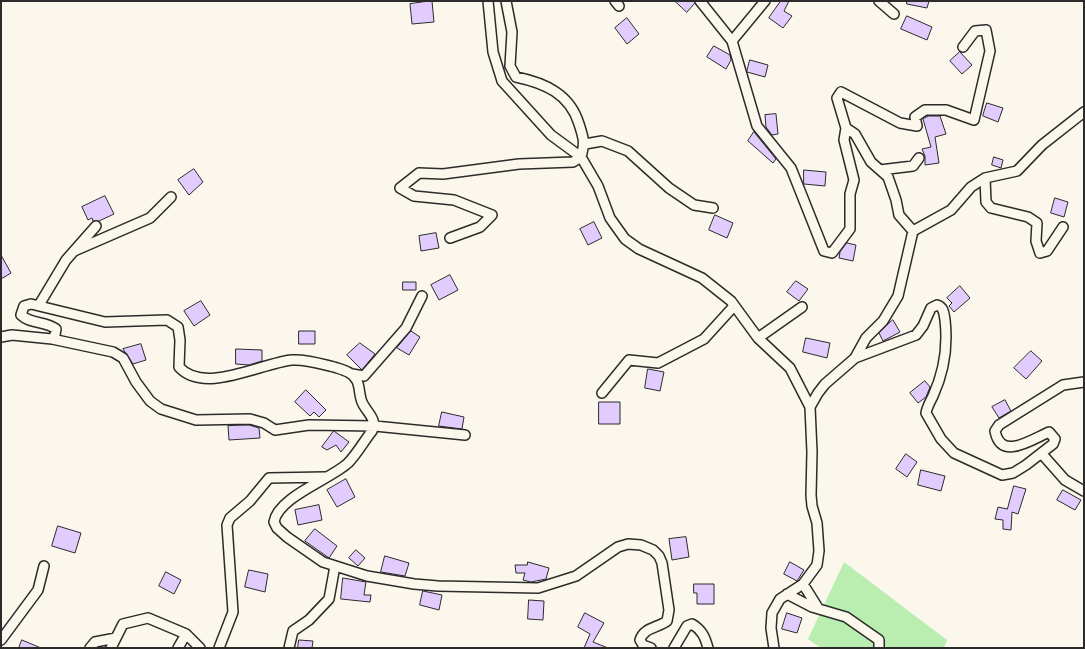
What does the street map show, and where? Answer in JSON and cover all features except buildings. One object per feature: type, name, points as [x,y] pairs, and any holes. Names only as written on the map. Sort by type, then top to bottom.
[{"type":"street","points":[[488,1],[493,52],[502,80],[552,135],[581,157],[598,186],[610,218],[625,239],[639,249],[702,278],[731,300],[758,338],[790,368],[810,407],[811,495],[812,506],[817,523],[819,551],[816,565],[803,584],[780,599],[772,613],[771,628],[774,648]]},
{"type":"street","points":[[450,238],[480,227],[492,215],[454,200],[414,196],[400,188],[419,173],[443,174],[519,164],[573,162],[581,157],[585,144],[575,111],[558,92],[527,79],[516,77],[510,66],[512,32],[506,1]]},
{"type":"street","points":[[700,1],[732,41],[757,126],[790,168],[824,251],[832,253],[850,229],[850,194],[854,180],[844,140],[846,128],[837,98],[841,92],[900,123],[917,126],[915,117],[925,110],[946,110],[974,120],[990,51],[986,30],[975,31],[963,47]]},
{"type":"street","points":[[732,41],[765,1]]},
{"type":"street","points":[[879,1],[894,14]]},
{"type":"street","points":[[810,407],[818,393],[826,384],[855,358],[866,338],[883,321],[898,296],[913,231],[951,210],[971,187],[985,178],[1017,170],[1042,145],[1084,112]]},
{"type":"street","points":[[846,128],[855,134],[872,162],[888,177],[896,200],[899,215],[913,231]]},
{"type":"street","points":[[585,144],[602,141],[628,151],[669,188],[694,205],[713,208]]},
{"type":"street","points":[[880,170],[913,166],[919,158]]},
{"type":"street","points":[[985,178],[986,202],[991,208],[1028,217],[1037,223],[1036,241],[1040,253],[1047,252],[1063,227]]},
{"type":"street","points":[[74,251],[150,218],[171,197]]},
{"type":"street","points":[[39,305],[66,260],[96,226]]},
{"type":"street","points":[[52,339],[55,335],[56,329],[25,318],[22,315],[24,306],[31,304],[39,305],[105,322],[167,320],[173,322],[178,327],[180,340],[179,368],[185,374],[196,378],[210,379],[292,360],[310,360],[352,374],[364,376],[406,328],[422,296]]},
{"type":"street","points":[[855,358],[912,338],[923,326],[931,308],[937,305],[940,306],[943,309],[946,334],[944,360],[942,371],[926,414],[942,439],[954,453],[1002,475],[1013,473],[1042,454],[1053,444],[1055,439],[1049,432],[1014,447],[1002,446],[997,440],[995,431],[999,425],[1064,385],[1084,382]]},
{"type":"street","points":[[602,393],[629,360],[658,362],[704,339],[734,306]]},
{"type":"street","points":[[758,338],[802,307]]},
{"type":"street","points":[[1,336],[12,335],[52,339],[113,352],[123,358],[136,382],[150,401],[161,409],[196,420],[250,419],[264,423],[275,430],[309,425],[375,426],[466,435]]},
{"type":"street","points":[[352,374],[358,382],[362,402],[375,426]]},
{"type":"street","points":[[375,426],[349,463],[302,492],[278,511],[274,522],[277,528],[312,555],[335,566],[367,576],[414,584],[438,586],[538,588],[576,576],[618,547],[628,544],[641,545],[653,550],[659,556],[669,610],[667,621],[662,625],[644,631],[641,635],[640,640],[643,645],[651,648]]},
{"type":"street","points":[[1042,454],[1065,480],[1084,491]]},
{"type":"street","points":[[219,648],[233,612],[227,525],[230,518],[250,501],[269,478],[326,477]]},
{"type":"street","points":[[1,640],[38,590],[44,566]]},
{"type":"street","points":[[289,648],[293,631],[309,620],[329,599],[335,566]]},
{"type":"street","points":[[803,584],[818,608]]},
{"type":"street","points":[[787,594],[818,608],[846,617],[879,640],[879,648]]},
{"type":"street","points":[[111,648],[123,624],[148,618],[186,634],[200,648]]},
{"type":"street","points":[[674,648],[687,626],[692,624],[699,628],[705,636],[708,648]]},
{"type":"street","points":[[178,648],[186,634]]},
{"type":"street","points":[[90,648],[95,642],[116,638]]},
{"type":"green space","points":[[844,562],[947,640],[944,648],[821,648],[808,639]]}]
